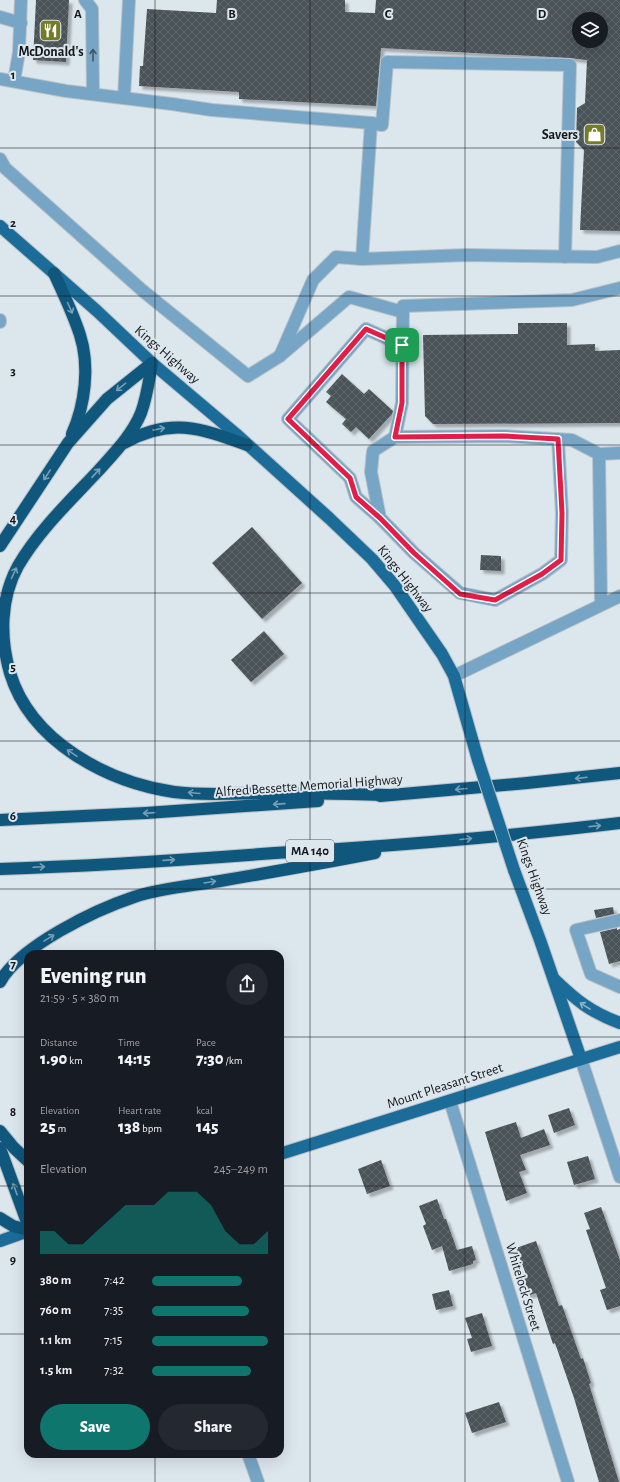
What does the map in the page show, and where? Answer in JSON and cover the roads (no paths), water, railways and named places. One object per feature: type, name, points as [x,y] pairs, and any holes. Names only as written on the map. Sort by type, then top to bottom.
[{"type":"highway","points":[[54,273],[78,329],[84,352],[85,374],[83,395],[76,425],[68,443]]},
{"type":"highway","points":[[0,546],[68,443],[107,399],[152,363]]},
{"type":"highway","points":[[152,363],[146,397],[141,413],[123,443],[42,531],[16,568],[8,588],[3,610],[2,634],[5,657],[12,682],[24,705],[40,726],[74,755],[120,778],[146,786],[174,792],[205,794],[268,793],[387,795]]},
{"type":"highway","points":[[123,443],[138,435],[150,431],[172,427],[204,430],[248,445]]},
{"type":"highway","name":"Alfred Bessette Memorial Highway","points":[[0,820],[146,813],[387,795],[520,784],[620,773]]},
{"type":"highway","name":"MA 140","points":[[0,869],[139,862],[436,842],[620,823]]},
{"type":"highway","points":[[29,950],[96,913],[135,897],[162,890],[278,871],[436,842]]},
{"type":"highway","points":[[0,982],[15,962],[24,954]]},
{"type":"highway","points":[[0,1131],[10,1144],[24,1157]]},
{"type":"highway","points":[[0,1148],[24,1214]]},
{"type":"highway","points":[[0,1218],[13,1226],[24,1230]]},
{"type":"main road","name":"Kings Highway","points":[[0,226],[54,273],[152,363],[248,445],[335,523],[372,559],[398,591],[442,654],[454,676],[478,760],[514,870],[581,1059]]},
{"type":"main road","points":[[553,978],[577,1001],[602,1016],[620,1023]]},
{"type":"main road","name":"Mount Pleasant Street","points":[[284,1153],[620,1047]]},
{"type":"main road","points":[[0,1241],[24,1232]]},
{"type":"street","points":[[14,81],[19,52],[21,0]]},
{"type":"street","points":[[124,98],[129,0]]},
{"type":"street","points":[[90,3],[93,94]]},
{"type":"street","points":[[0,17],[21,23]]},
{"type":"street","points":[[0,79],[66,91],[212,110],[382,125],[387,62],[570,65],[565,257]]},
{"type":"street","points":[[362,259],[371,123]]},
{"type":"street","points":[[0,159],[5,168],[143,291],[248,376],[280,356],[349,297],[403,312]]},
{"type":"street","points":[[280,356],[313,280],[336,257],[362,259],[467,255],[597,257],[620,251]]},
{"type":"street","points":[[395,437],[402,403],[403,306],[572,300],[620,288]]},
{"type":"street","points":[[402,345],[366,329],[288,419],[350,478],[356,497],[380,518],[414,553],[460,594],[495,600],[542,574],[561,560],[562,513],[558,439]]},
{"type":"street","points":[[380,518],[371,472],[373,451],[395,437],[504,436],[558,439],[572,440],[599,454],[620,453]]},
{"type":"street","points":[[599,454],[601,604]]},
{"type":"street","points":[[454,676],[620,596]]},
{"type":"street","points":[[620,920],[576,930],[591,974],[620,987]]},
{"type":"street","points":[[581,1059],[620,1176]]},
{"type":"street","name":"Whitelock Street","points":[[450,1101],[568,1482]]},
{"type":"street","points":[[249,1458],[258,1482]]},
{"type":"place","name":"McDonald's","points":[[51,30]]},
{"type":"place","name":"Savers","points":[[594,135]]}]
